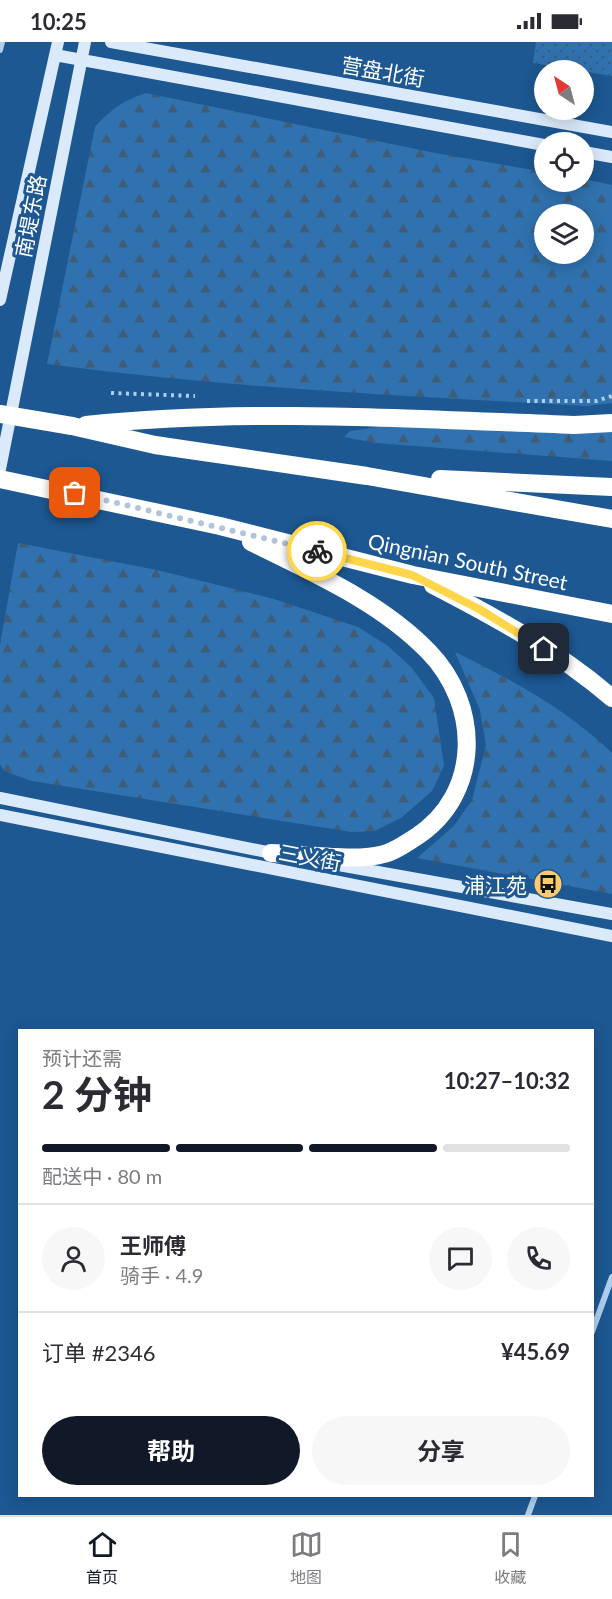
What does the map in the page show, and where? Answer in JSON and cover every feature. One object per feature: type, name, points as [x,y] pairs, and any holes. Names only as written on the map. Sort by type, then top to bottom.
[{"type":"highway","points":[[0,414],[72,426],[155,445],[367,476],[612,519]]},
{"type":"highway","points":[[72,426],[159,417],[313,416],[574,424],[612,423]]},
{"type":"highway","points":[[367,476],[612,487]]},
{"type":"highway","name":"Qingnian South Street","points":[[0,479],[220,526],[412,575],[612,614]]},
{"type":"highway","points":[[220,526],[361,597],[398,624],[429,652],[442,669],[459,702],[467,745],[462,782],[452,802],[437,821],[422,833],[384,855],[271,852]]},
{"type":"highway","points":[[412,575],[516,631],[559,658],[612,698]]},
{"type":"street","points":[[0,50],[2,42]]},
{"type":"street","name":"南堤东路","points":[[0,300],[58,42]]},
{"type":"street","name":"南堤东路","points":[[0,469],[85,42]]},
{"type":"street","name":"营盘北街","points":[[111,42],[612,132]]},
{"type":"street","name":"营盘北街","points":[[55,56],[534,143]]},
{"type":"street","points":[[594,154],[612,158]]},
{"type":"street","name":"三义街","points":[[0,798],[271,852],[612,914]]},
{"type":"street","name":"三义街","points":[[0,815],[612,936]]},
{"type":"street","points":[[594,1326],[612,1277]]},
{"type":"street","points":[[528,1515],[535,1497]]},
{"type":"green space","points":[[536,42],[612,42],[612,76],[594,73],[594,60],[534,60],[533,63]]},
{"type":"green space","points":[[146,93],[435,153],[534,170],[534,192],[594,192],[594,181],[612,185],[612,403],[586,406],[316,390],[181,379],[47,364],[95,127],[118,106]]},
{"type":"green space","points":[[386,426],[612,432],[612,461],[376,443],[344,437],[350,431]]},
{"type":"green space","points":[[18,543],[157,570],[274,599],[358,627],[388,646],[411,667],[434,698],[444,766],[432,791],[401,818],[375,831],[352,832],[32,781],[4,771],[0,764],[0,645]]},
{"type":"green space","points":[[455,652],[537,696],[576,722],[612,753],[612,894],[417,858],[454,826],[472,800],[486,745],[480,710]]},
{"type":"way so far","points":[[75,493],[317,551]]},
{"type":"place","name":"浦江苑","points":[[548,884]]},
{"type":"route","points":[[317,551],[412,575],[479,609],[544,649]]}]
